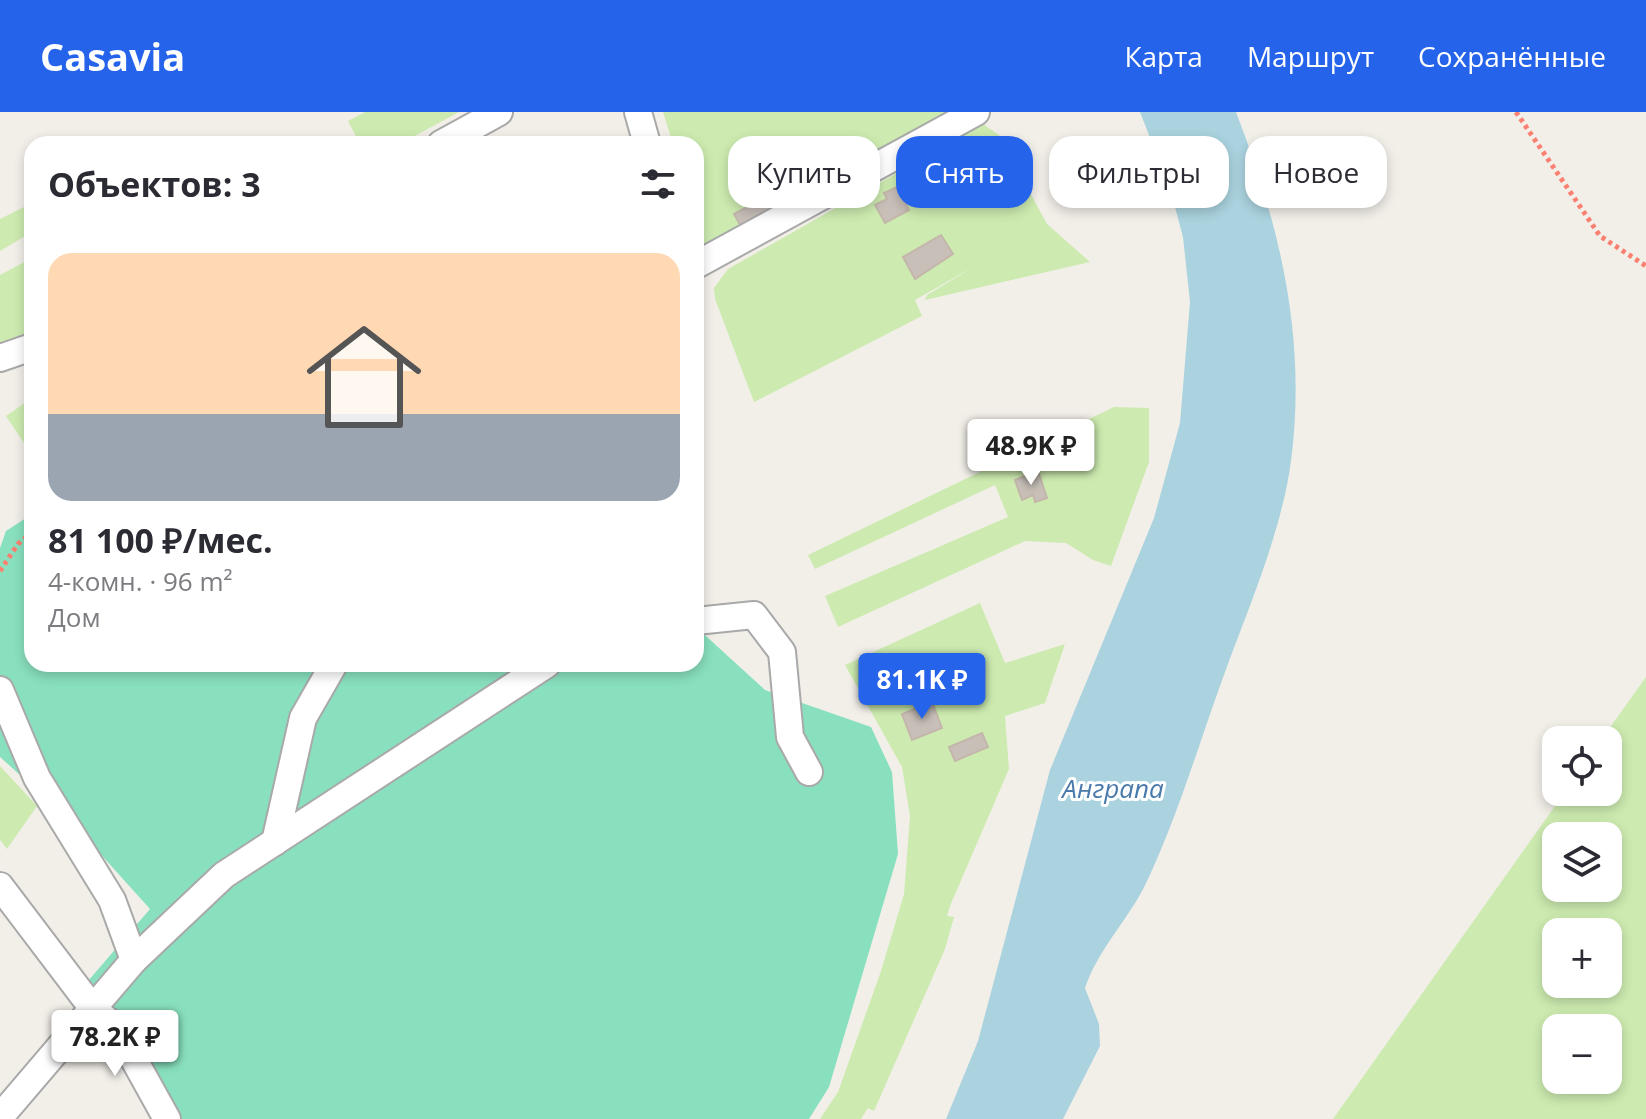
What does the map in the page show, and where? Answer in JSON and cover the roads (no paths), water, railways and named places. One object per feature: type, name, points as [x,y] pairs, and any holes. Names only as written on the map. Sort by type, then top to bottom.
[{"type":"street","points":[[456,136],[499,112]]},
{"type":"street","points":[[638,112],[645,136]]},
{"type":"street","points":[[704,261],[976,112]]},
{"type":"street","points":[[0,358],[24,350]]},
{"type":"street","points":[[704,620],[754,615],[782,652],[790,737],[809,772]]},
{"type":"street","points":[[275,842],[303,718],[329,672]]},
{"type":"street","points":[[0,1117],[134,960],[224,875],[535,672]]},
{"type":"street","points":[[0,690],[37,778],[112,900],[134,960]]},
{"type":"street","points":[[0,886],[94,1010],[116,1027],[167,1119]]},
{"type":"water","name":"Анграпа","points":[[1140,112],[1236,112],[1245,136],[1245,208],[1268,208],[1286,283],[1292,327],[1295,415],[1286,489],[1261,575],[1168,832],[1141,893],[1099,958],[1085,988],[1099,1024],[1100,1046],[1063,1119],[946,1119],[978,1041],[1050,770],[1154,518],[1180,423],[1190,302],[1183,237],[1175,208],[1229,208],[1229,136],[1149,136]]}]
